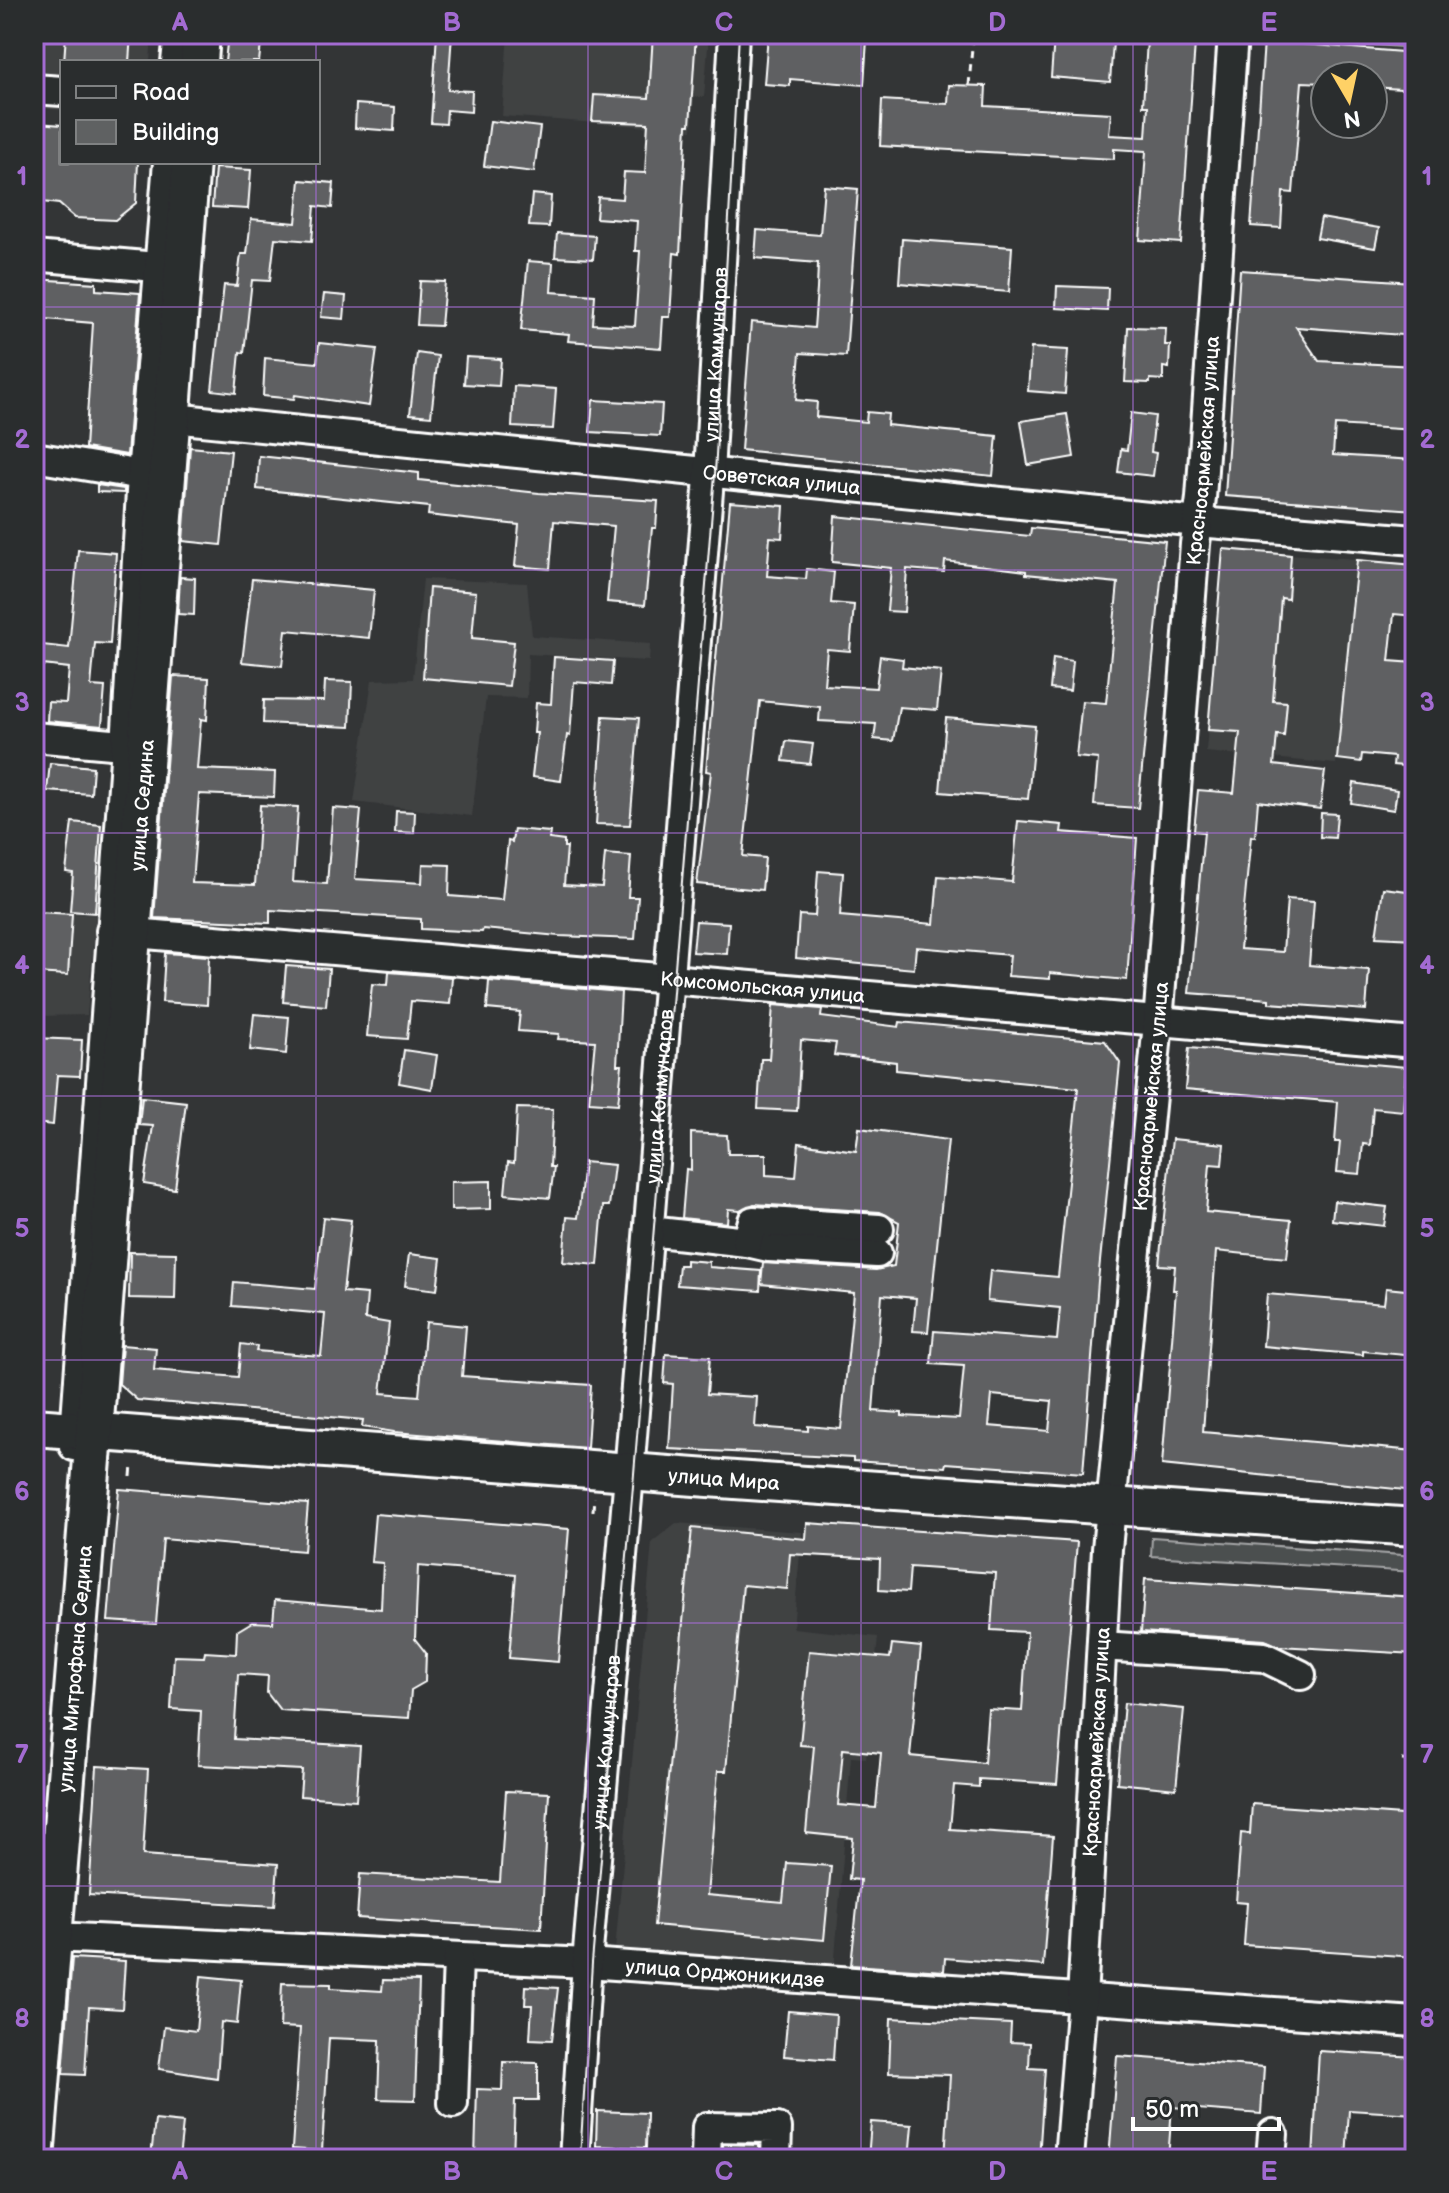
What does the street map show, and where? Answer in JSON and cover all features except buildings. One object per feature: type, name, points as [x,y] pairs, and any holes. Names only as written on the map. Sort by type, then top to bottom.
[{"type":"main road","points":[[199,60],[201,34]]},
{"type":"main road","name":"улица Седина","points":[[84,1438],[171,268],[191,164]]},
{"type":"main road","name":"улица Мира","points":[[34,1427],[84,1438],[629,1479],[1111,1513],[1415,1527]]},
{"type":"main road","name":"улица Митрофана Седина","points":[[44,1938],[84,1438]]},
{"type":"main road","points":[[35,2159],[44,1938]]},
{"type":"street","points":[[176,60],[179,34]]},
{"type":"street","name":"улица Коммунаров","points":[[574,2159],[587,1963],[709,474],[734,34]]},
{"type":"street","name":"Красноармейская улица","points":[[1069,2159],[1082,1999],[1111,1513],[1158,1023],[1233,34]]},
{"type":"street","points":[[34,89],[60,91]]},
{"type":"street","name":"улица Седина","points":[[168,164],[171,268]]},
{"type":"street","points":[[34,256],[171,268]]},
{"type":"street","name":"Советская улица","points":[[160,416],[709,474],[1415,540]]},
{"type":"street","name":"улица Седина","points":[[136,746],[142,475],[160,416]]},
{"type":"street","points":[[34,457],[142,475]]},
{"type":"street","points":[[34,737],[136,746]]},
{"type":"street","name":"Комсомольская улица","points":[[121,932],[1415,1043]]},
{"type":"street","points":[[649,1231],[769,1247],[878,1241]]},
{"type":"street","name":"улица Мира","points":[[34,1443],[84,1438]]},
{"type":"street","name":"улица Мира","points":[[1111,1513],[1415,1540]]},
{"type":"street","points":[[1102,1646],[1264,1657],[1301,1675]]},
{"type":"street","name":"улица Орджоникидзе","points":[[44,1938],[587,1963],[1415,2022]]},
{"type":"street","points":[[453,2103],[458,1958]]},
{"type":"street","points":[[706,2159],[707,2127],[777,2128],[776,2159]]},
{"type":"path","points":[[969,86],[973,34]]},
{"type":"path","points":[[1402,1760],[1415,1761]]},
{"type":"shaded area","points":[[34,34],[152,34],[150,60],[60,60],[60,110],[34,108]]},
{"type":"shaded area","points":[[508,34],[709,34],[704,97],[694,97],[692,130],[502,116]]},
{"type":"shaded area","points":[[1260,34],[1415,34],[1415,48],[1261,37]]},
{"type":"shaded area","points":[[1222,549],[1356,559],[1336,764],[1206,752]]},
{"type":"shaded area","points":[[423,579],[527,583],[532,636],[650,644],[649,661],[528,654],[527,698],[486,697],[472,816],[354,802],[372,680],[413,679]]},
{"type":"shaded area","points":[[34,910],[96,915],[87,1015],[34,1014]]},
{"type":"shaded area","points":[[676,1523],[802,1532],[793,1628],[878,1637],[866,1758],[851,1757],[834,1970],[615,1951],[652,1542]]},
{"type":"shaded area","points":[[1152,1537],[1415,1556],[1415,1572],[1151,1556]]},
{"type":"tram line","points":[[580,2159],[592,1963],[715,474],[739,34]]}]
